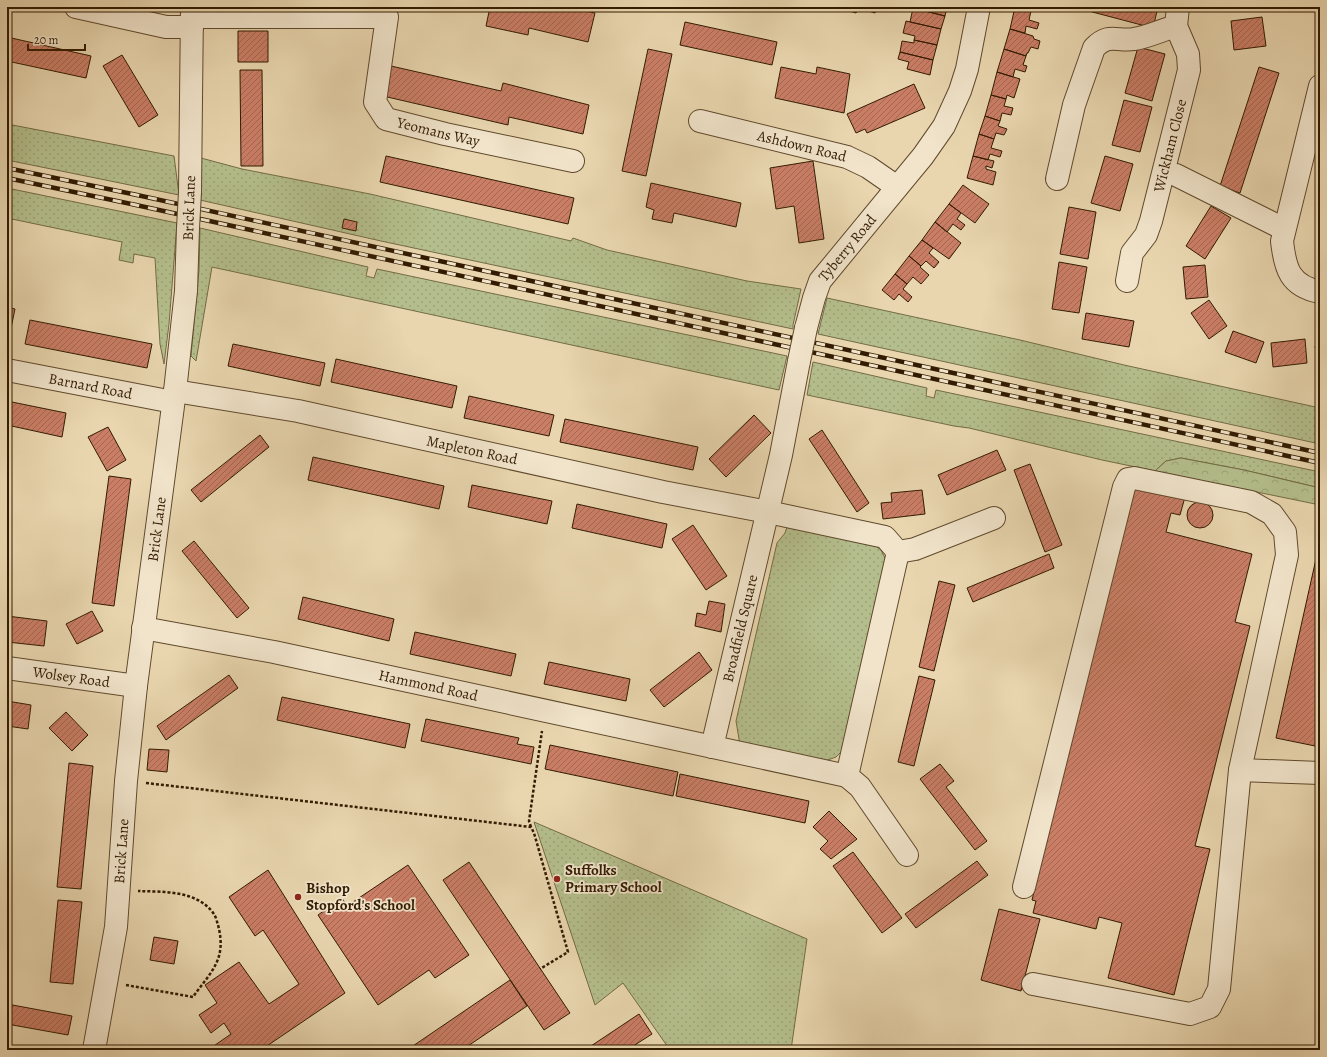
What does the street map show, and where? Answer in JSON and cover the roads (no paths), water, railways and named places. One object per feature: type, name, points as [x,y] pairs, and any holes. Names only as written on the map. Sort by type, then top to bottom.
[{"type":"street","name":"Yeomans Way","points":[[76,7],[166,27],[192,17],[387,12],[375,102],[386,119],[445,134],[573,161]]},
{"type":"street","name":"Tyberry Road","points":[[768,512],[781,455],[806,328],[820,281],[897,188],[939,132],[960,91],[967,69],[980,7]]},
{"type":"street","points":[[1056,179],[1074,105],[1094,48],[1098,43],[1108,38],[1133,39],[1177,16]]},
{"type":"street","name":"Wickham Close","points":[[1127,281],[1132,253],[1146,235],[1151,221],[1189,70],[1188,54],[1177,16]]},
{"type":"street","name":"Brick Lane","points":[[94,1050],[116,927],[126,781],[136,686],[174,397],[186,291],[190,192],[192,17]]},
{"type":"street","points":[[1320,86],[1282,241],[1285,262],[1294,280],[1308,290],[1320,292]]},
{"type":"street","points":[[1196,103],[1175,181],[1284,229]]},
{"type":"street","name":"Ashdown Road","points":[[700,121],[847,157],[868,167],[897,188]]},
{"type":"street","name":"Barnard Road","points":[[7,370],[174,397]]},
{"type":"street","name":"Mapleton Road","points":[[174,397],[298,411],[656,490],[768,512]]},
{"type":"street","points":[[1024,887],[1124,487],[1128,479],[1134,478],[1251,502],[1272,514],[1285,532],[1287,555],[1240,770],[1219,989],[1210,1007],[1190,1014],[1033,984]]},
{"type":"street","points":[[768,512],[884,537],[898,552]]},
{"type":"street","name":"Broadfield Square","points":[[712,747],[768,512]]},
{"type":"street","points":[[898,552],[915,549],[994,518]]},
{"type":"street","points":[[847,776],[898,552]]},
{"type":"street","name":"Hammond Road","points":[[143,628],[274,652],[712,747]]},
{"type":"street","name":"Wolsey Road","points":[[7,668],[136,686]]},
{"type":"street","points":[[712,747],[847,776],[860,787],[907,855]]},
{"type":"street","points":[[1240,770],[1320,773]]},
{"type":"railway","points":[[7,168],[1320,453]]},
{"type":"railway","points":[[7,178],[1320,463]]},
{"type":"place","name":"Suffolks Primary School","points":[[557,879]]},
{"type":"place","name":"Bishop Stopford's School","points":[[298,897]]}]
